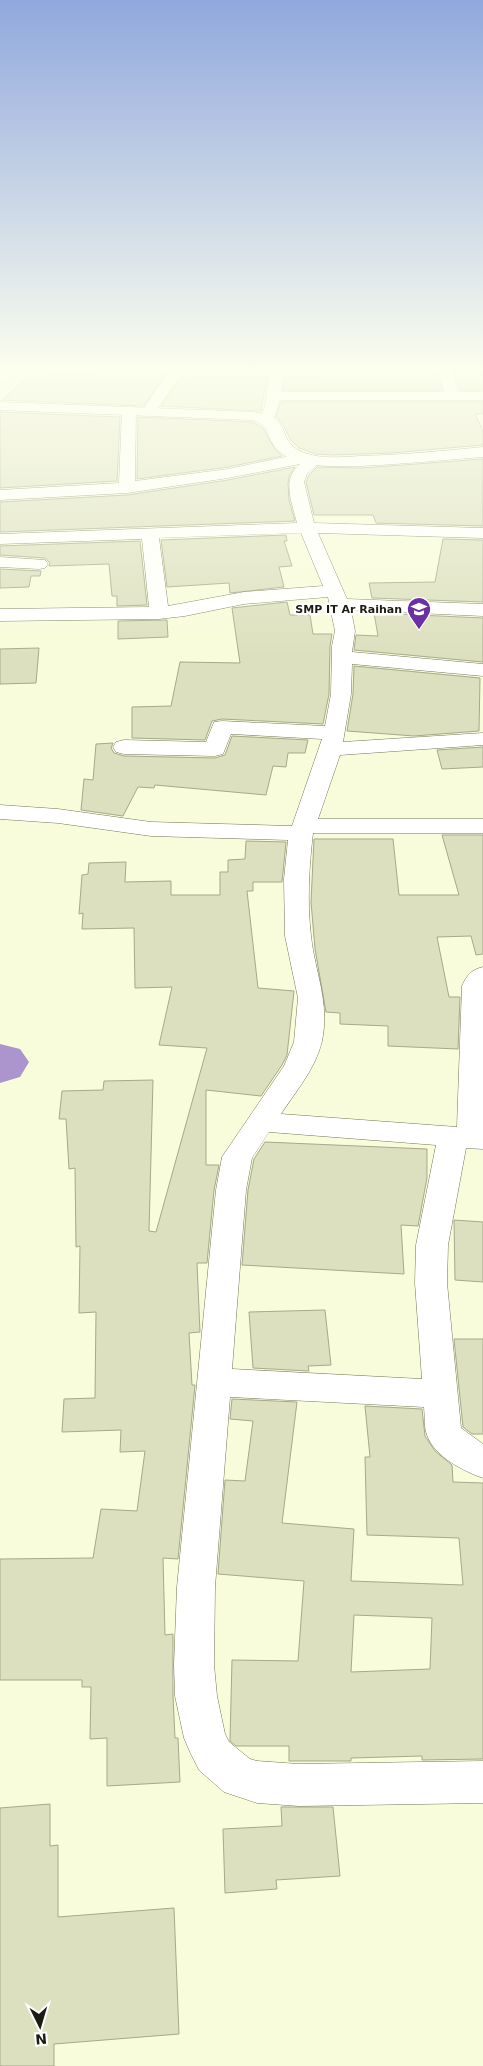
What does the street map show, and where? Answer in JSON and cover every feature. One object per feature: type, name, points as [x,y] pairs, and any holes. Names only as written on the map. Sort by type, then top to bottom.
[{"type":"street","points":[[127,488],[128,466]]},
{"type":"street","points":[[0,495],[127,488],[272,466]]},
{"type":"street","points":[[304,466],[296,482],[307,528],[337,598],[345,631],[342,646],[341,694],[332,741],[303,830],[296,879],[298,936],[311,998],[308,1042],[298,1067],[263,1122],[237,1157],[231,1190],[196,1587],[194,1664],[196,1696],[205,1738],[214,1756],[239,1777],[257,1782],[299,1785],[483,1782]]},
{"type":"street","points":[[0,539],[307,528],[483,533]]},
{"type":"street","points":[[150,534],[159,614]]},
{"type":"street","points":[[0,562],[39,564]]},
{"type":"street","points":[[0,615],[159,614],[244,598],[337,598],[483,610]]},
{"type":"street","points":[[342,657],[483,670]]},
{"type":"street","points":[[124,747],[215,749],[222,727],[332,741],[483,739]]},
{"type":"street","points":[[0,812],[58,816],[151,829],[303,830],[483,826]]},
{"type":"street","points":[[483,975],[475,986],[469,1138],[432,1245],[430,1283],[444,1434],[454,1445],[483,1463]]},
{"type":"street","points":[[263,1122],[469,1138]]},
{"type":"street","points":[[213,1382],[441,1394]]},
{"type":"building","points":[[0,466],[118,466],[117,481],[0,488]]},
{"type":"building","points":[[137,466],[231,466],[228,467],[137,479]]},
{"type":"building","points":[[483,466],[483,526],[376,523],[373,515],[314,515],[306,482],[309,475],[317,467]]},
{"type":"building","points":[[295,467],[289,476],[288,484],[289,500],[295,521],[0,532],[0,502],[127,495],[228,480]]},
{"type":"building","points":[[286,535],[287,541],[284,541],[292,566],[279,567],[284,587],[230,593],[229,583],[167,587],[161,540]]},
{"type":"building","points":[[443,539],[483,540],[483,602],[372,598],[369,583],[435,582]]},
{"type":"building","points":[[140,541],[147,605],[117,606],[117,596],[112,596],[109,564],[49,566],[50,563],[45,558],[0,555],[0,546]]},
{"type":"building","points":[[0,569],[41,571],[40,576],[31,576],[29,587],[0,588]]},
{"type":"building","points":[[287,602],[290,615],[310,615],[313,634],[332,634],[329,694],[323,724],[222,719],[212,721],[205,740],[132,738],[132,707],[171,706],[180,662],[240,663],[232,608]]},
{"type":"building","points":[[374,613],[483,618],[483,662],[354,650],[356,635],[378,636]]},
{"type":"building","points":[[167,620],[168,637],[118,639],[118,621]]},
{"type":"building","points":[[39,648],[36,683],[0,684],[0,649]]},
{"type":"building","points":[[354,666],[480,678],[479,731],[414,736],[347,731],[353,694]]},
{"type":"building","points":[[232,736],[308,740],[305,753],[288,753],[286,767],[273,766],[266,795],[155,785],[154,788],[138,787],[123,816],[81,810],[84,779],[93,780],[96,744],[113,743],[111,748],[114,753],[124,756],[215,758],[225,755]]},
{"type":"building","points":[[483,747],[483,767],[442,769],[437,750]]},
{"type":"building","points":[[442,835],[483,835],[483,954],[476,955],[471,936],[437,937],[449,997],[460,997],[458,1049],[388,1046],[388,1026],[340,1024],[340,1013],[326,1012],[315,949],[311,902],[314,839],[393,839],[399,895],[459,895]]},
{"type":"building","points":[[246,841],[286,842],[282,882],[253,882],[253,891],[247,891],[258,988],[294,991],[287,1055],[261,1096],[206,1090],[206,1165],[219,1165],[214,1190],[207,1263],[197,1263],[200,1332],[189,1333],[192,1385],[195,1385],[178,1559],[163,1558],[165,1635],[173,1634],[173,1696],[175,1738],[178,1738],[180,1782],[107,1786],[107,1738],[90,1739],[91,1687],[82,1687],[82,1680],[0,1680],[0,1559],[93,1558],[101,1509],[137,1511],[145,1451],[120,1452],[121,1430],[62,1432],[64,1399],[95,1398],[96,1312],[79,1313],[80,1246],[76,1247],[75,1168],[69,1169],[66,1119],[59,1119],[62,1091],[103,1090],[104,1081],[153,1080],[149,1231],[156,1232],[207,1048],[159,1045],[172,987],[135,988],[134,928],[82,929],[83,913],[79,914],[82,875],[88,874],[89,863],[126,862],[125,882],[171,881],[171,895],[220,895],[220,872],[228,872],[228,860],[245,859]]},
{"type":"building","points":[[265,1142],[427,1149],[427,1178],[418,1226],[401,1225],[404,1274],[242,1265],[248,1190],[254,1159]]},
{"type":"building","points":[[454,1220],[483,1222],[483,1282],[455,1280]]},
{"type":"building","points":[[325,1310],[331,1365],[308,1366],[309,1371],[253,1368],[249,1312]]},
{"type":"building","points":[[454,1339],[483,1339],[483,1434],[472,1434],[463,1427]]},
{"type":"building","points":[[232,1399],[297,1402],[282,1523],[354,1529],[351,1581],[463,1585],[459,1538],[367,1535],[365,1457],[370,1457],[365,1406],[422,1409],[425,1436],[435,1451],[452,1465],[453,1482],[483,1483],[483,1759],[422,1760],[422,1756],[351,1758],[351,1761],[289,1761],[289,1746],[236,1746],[230,1741],[232,1660],[298,1661],[304,1581],[218,1574],[225,1480],[245,1481],[253,1421],[230,1419]],"holes":[[[354,1615],[432,1618],[430,1669],[351,1672]]]},
{"type":"building","points":[[50,1804],[50,1846],[58,1845],[58,1917],[174,1908],[179,2034],[54,2044],[54,2066],[0,2066],[0,1808]]},
{"type":"building","points":[[281,1807],[333,1807],[340,1876],[276,1880],[277,1889],[225,1893],[223,1829],[282,1826]]},
{"type":"place","name":"SMP IT Ar Raihan","points":[[419,630]]}]
